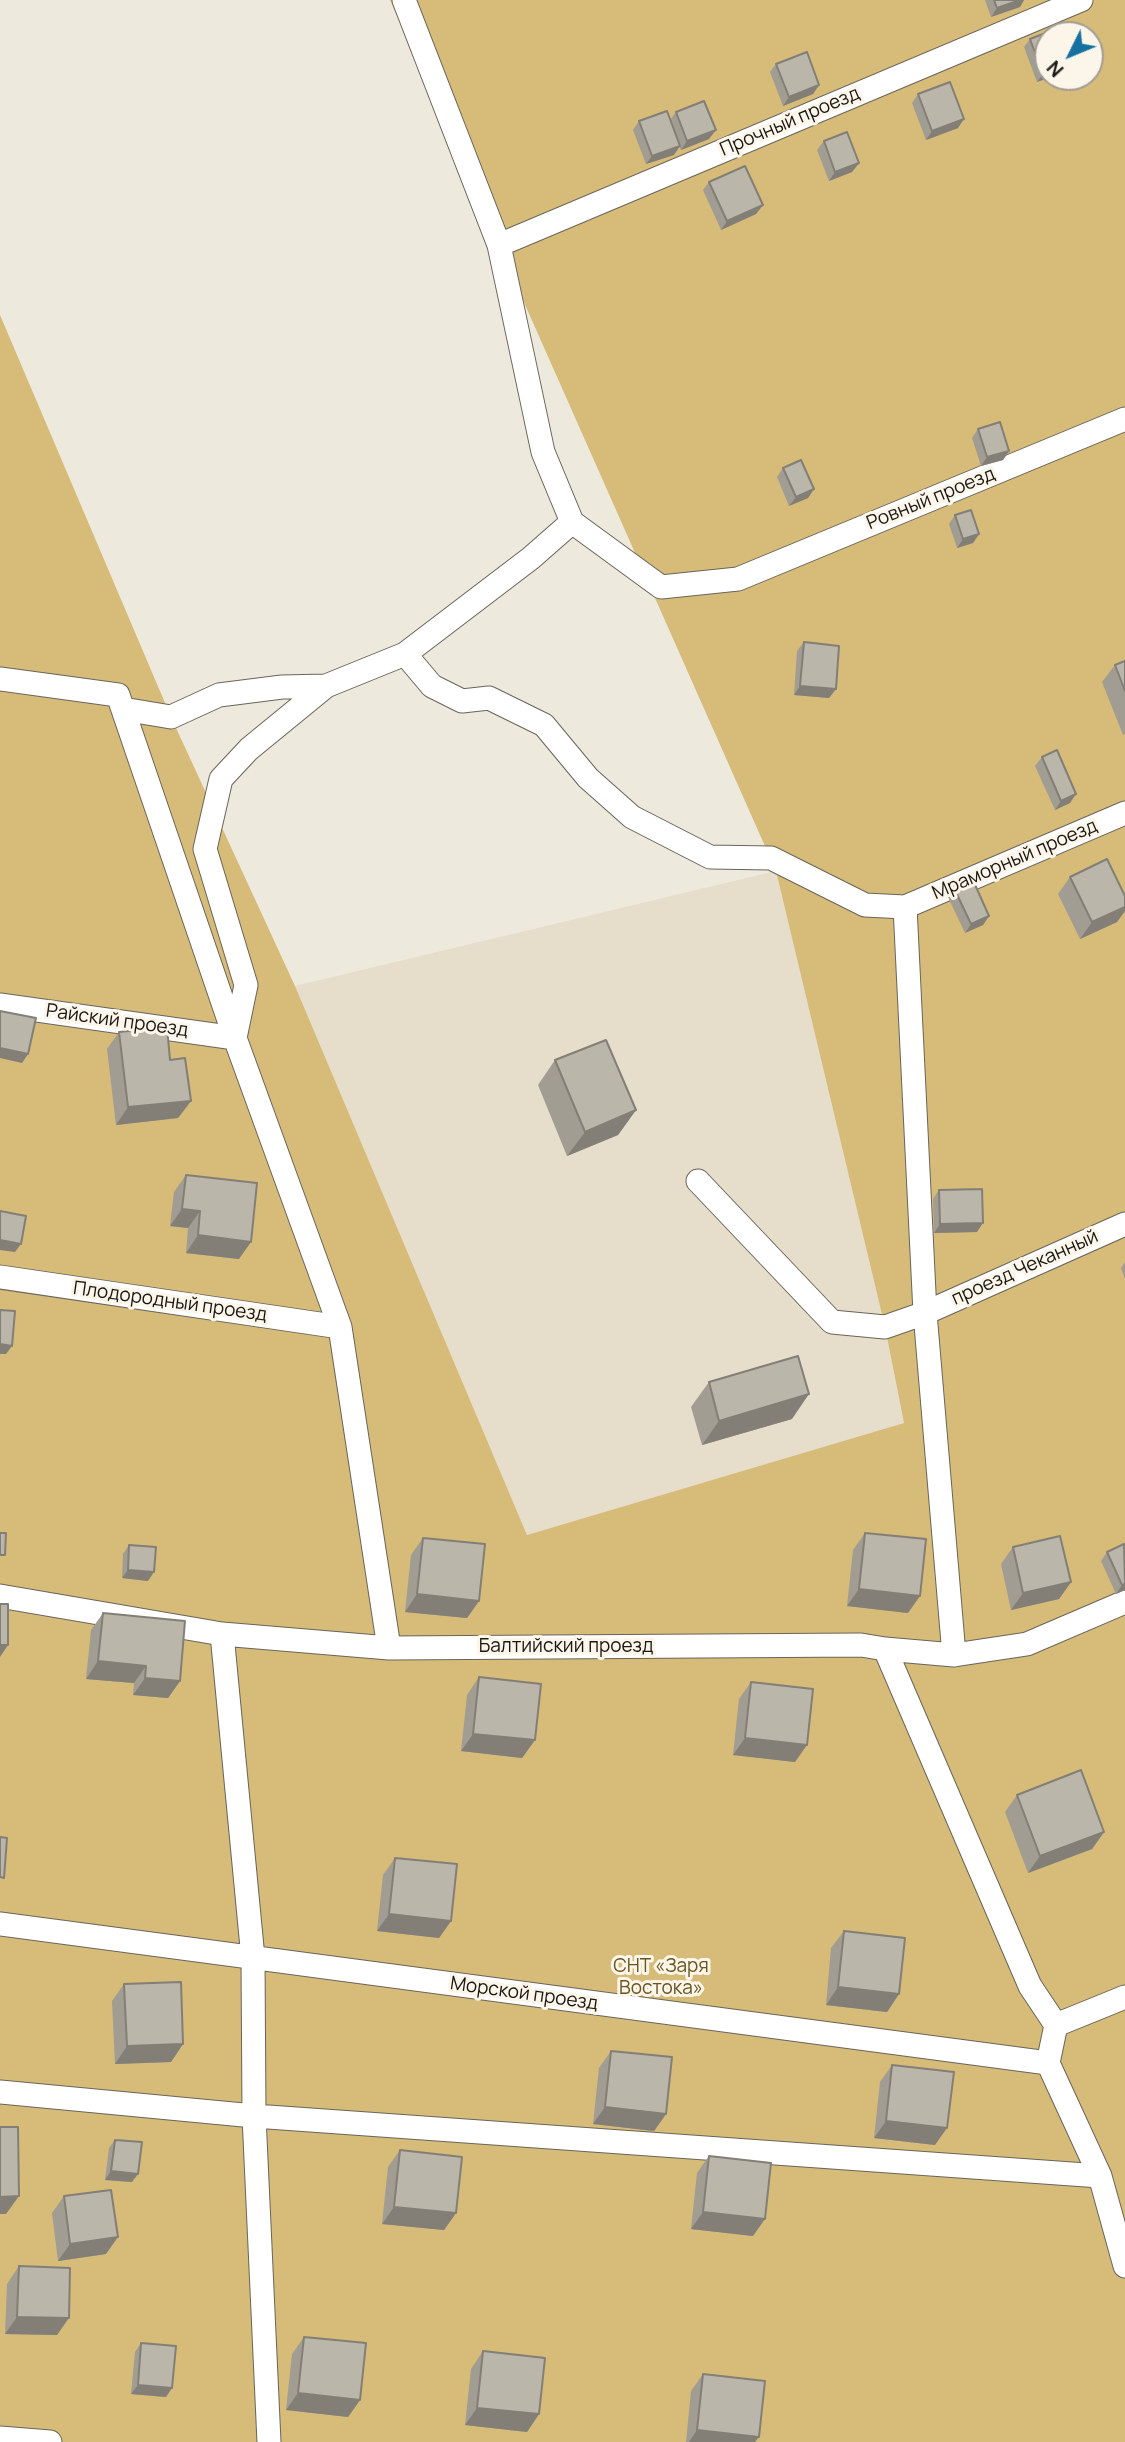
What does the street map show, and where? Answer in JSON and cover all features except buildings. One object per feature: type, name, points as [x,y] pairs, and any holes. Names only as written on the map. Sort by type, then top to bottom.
[{"type":"lane","points":[[235,1038],[246,985],[205,849],[221,779],[249,749],[326,686],[405,654],[531,558],[572,522],[543,452],[499,245],[404,0]]},
{"type":"lane","name":"Прочный проезд","points":[[499,245],[1081,0]]},
{"type":"lane","name":"Ровный проезд","points":[[572,522],[661,587],[738,579],[1125,419]]},
{"type":"lane","points":[[405,654],[432,686],[462,701],[489,698],[544,725],[588,778],[632,817],[709,857],[771,858],[865,905],[905,907],[925,1313],[954,1655]]},
{"type":"lane","points":[[0,680],[120,702],[171,718],[219,695],[282,687],[326,686]]},
{"type":"lane","points":[[120,702],[235,1038],[340,1327],[390,1648]]},
{"type":"lane","name":"Мраморный проезд","points":[[905,907],[1125,813]]},
{"type":"lane","name":"Райский проезд","points":[[0,1004],[235,1038]]},
{"type":"lane","name":"проезд Чеканный","points":[[698,1181],[832,1322],[885,1327],[925,1313],[1125,1224]]},
{"type":"lane","name":"Плодородный проезд","points":[[0,1277],[340,1327]]},
{"type":"lane","name":"Балтийский проезд","points":[[0,1596],[222,1634],[390,1648],[860,1645],[954,1655],[1027,1644],[1125,1602]]},
{"type":"lane","points":[[222,1634],[253,1958],[254,2116],[269,2442]]},
{"type":"lane","points":[[885,1649],[1030,1986],[1056,2025],[1048,2063],[1100,2176],[1125,2266]]},
{"type":"lane","name":"Морской проезд","points":[[0,1924],[1048,2063]]},
{"type":"lane","points":[[1056,2025],[1125,1997]]},
{"type":"lane","points":[[0,2092],[254,2116],[1100,2176]]},
{"type":"lane","points":[[0,2438],[50,2442]]},
{"type":"shaded area","points":[[776,871],[885,1327],[904,1423],[527,1535],[295,986]]},
{"type":"green space","name":"СНТ «Заря Востока»","points":[[390,0],[1125,0],[1125,2442],[0,2442],[0,315],[171,717],[295,986],[527,1535],[904,1423],[885,1327],[776,871]]}]
